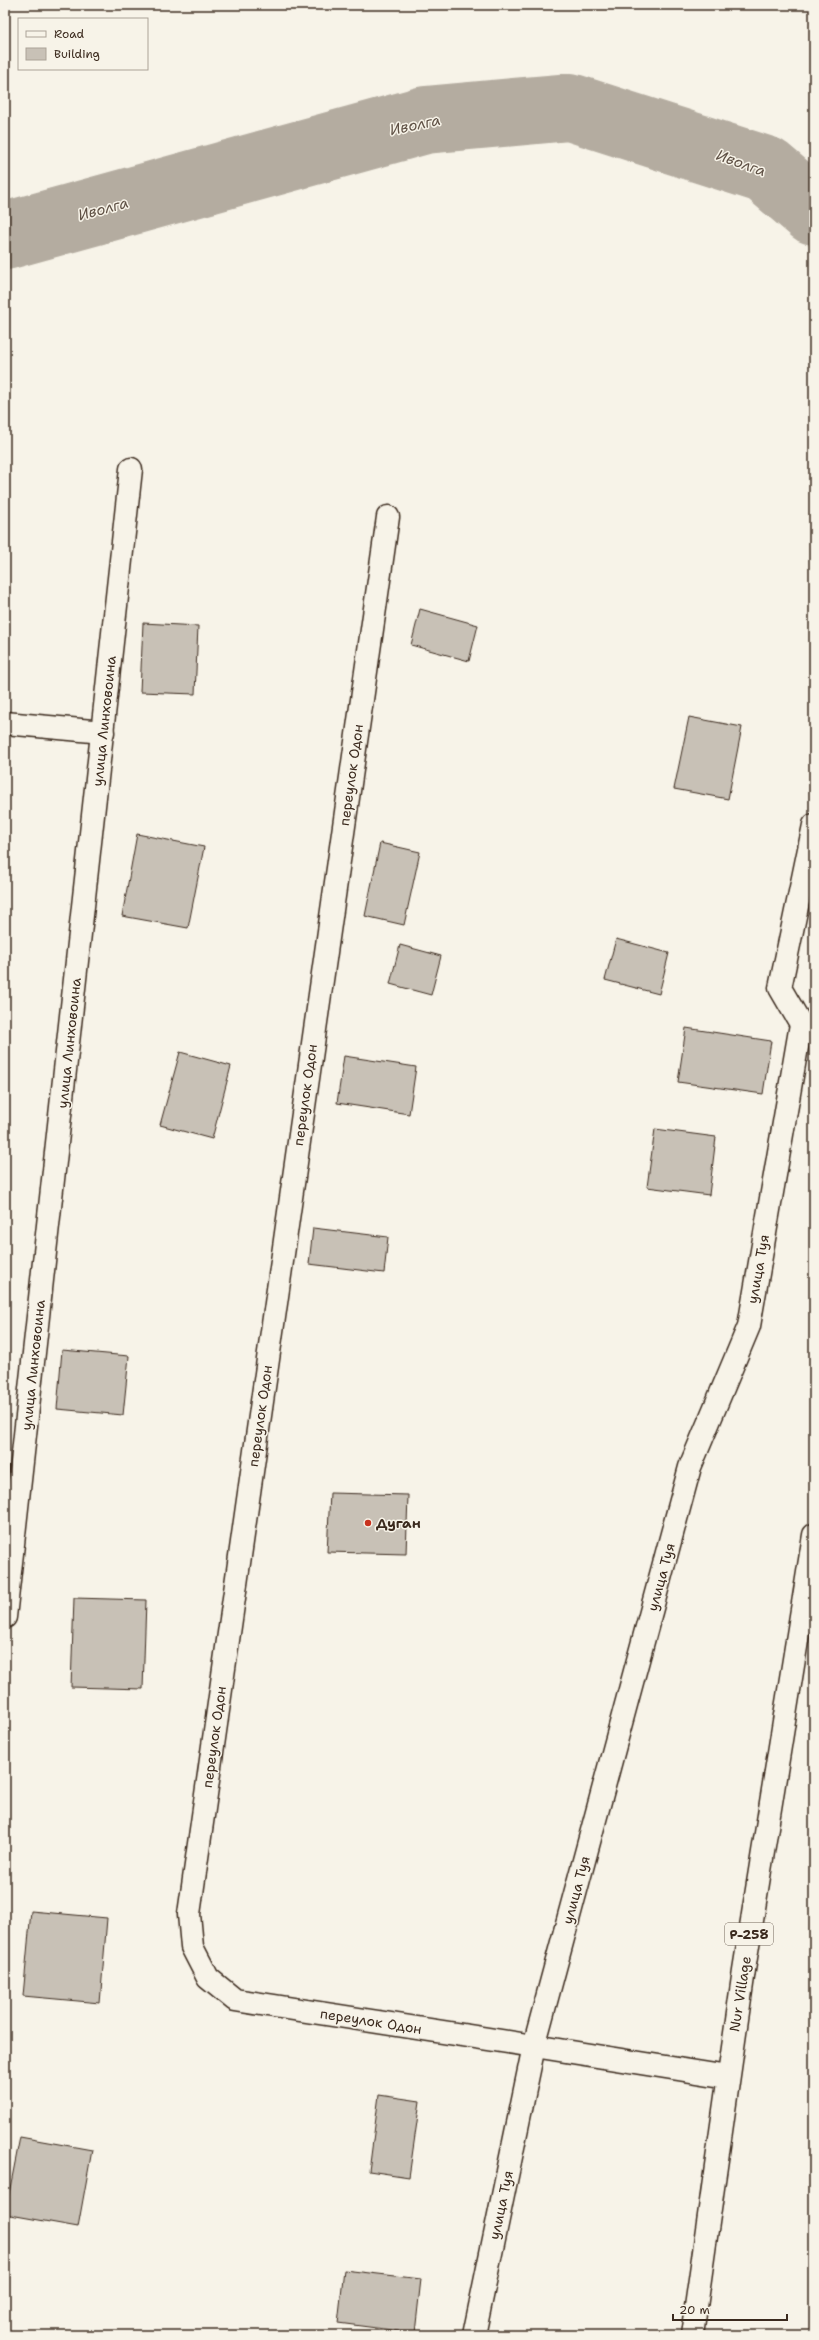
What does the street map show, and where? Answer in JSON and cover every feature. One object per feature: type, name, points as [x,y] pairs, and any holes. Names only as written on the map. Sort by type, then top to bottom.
[{"type":"main road","name":"улица Линховоина","points":[[5,1617],[131,469]]},
{"type":"main road","name":"переулок Одон","points":[[388,517],[188,1914],[192,1947],[208,1978],[235,2000],[728,2077]]},
{"type":"main road","points":[[5,723],[103,732]]},
{"type":"main road","name":"улица Туя","points":[[474,2335],[534,2046],[690,1467],[748,1326],[801,1024],[780,988],[814,824]]},
{"type":"main road","name":"Nur Village","points":[[692,2335],[728,2077],[814,1535]]},
{"type":"building","points":[[420,609],[478,625],[469,661],[411,645]]},
{"type":"building","points":[[143,623],[198,626],[195,694],[140,692]]},
{"type":"building","points":[[689,717],[742,727],[728,799],[674,789]]},
{"type":"building","points":[[137,834],[204,847],[188,928],[122,916]]},
{"type":"building","points":[[380,843],[420,852],[404,925],[365,916]]},
{"type":"building","points":[[616,939],[669,953],[659,994],[605,980]]},
{"type":"building","points":[[400,945],[441,956],[431,995],[390,984]]},
{"type":"building","points":[[686,1028],[771,1041],[763,1094],[678,1082]]},
{"type":"building","points":[[180,1052],[231,1066],[212,1139],[160,1125]]},
{"type":"building","points":[[344,1056],[416,1067],[409,1114],[337,1103]]},
{"type":"building","points":[[655,1129],[716,1137],[709,1195],[647,1187]]},
{"type":"building","points":[[313,1228],[388,1237],[384,1273],[309,1264]]},
{"type":"building","points":[[62,1350],[129,1356],[123,1415],[57,1409]]},
{"type":"building","name":"Дуган","points":[[330,1493],[408,1495],[406,1554],[327,1552]]},
{"type":"building","points":[[74,1598],[146,1600],[143,1689],[71,1687]]},
{"type":"building","points":[[31,1911],[107,1918],[100,2003],[23,1996]]},
{"type":"building","points":[[379,2095],[420,2101],[409,2177],[369,2171]]},
{"type":"building","points":[[20,2137],[92,2150],[78,2227],[5,2214]]},
{"type":"building","points":[[344,2270],[421,2279],[415,2333],[338,2323]]},
{"type":"waterway","name":"Иволга","points":[[5,236],[425,120],[570,107],[766,170],[814,211]]},
{"type":"place","name":"Дуган","points":[[368,1523]]}]
